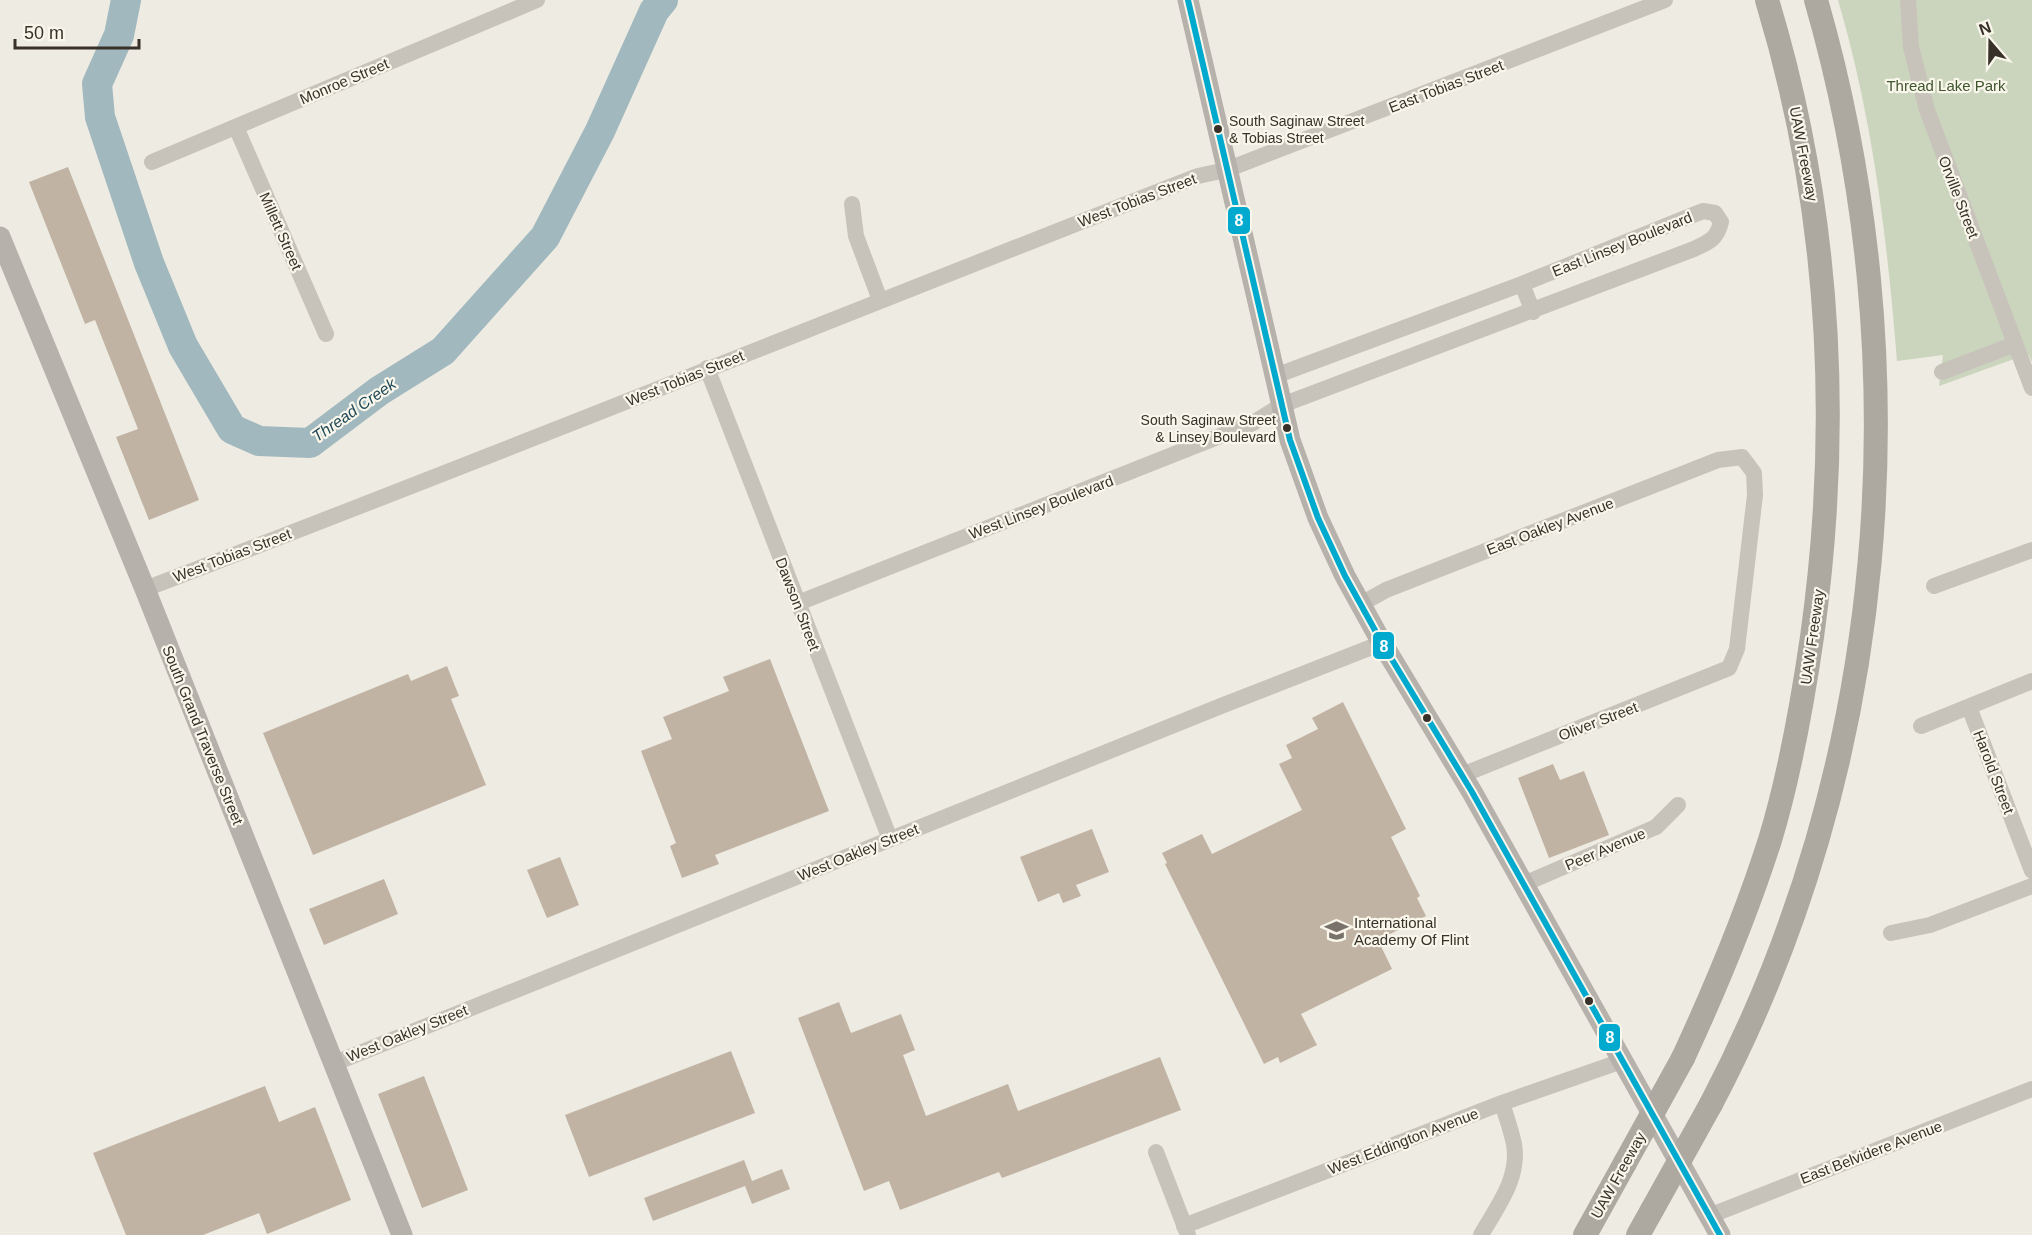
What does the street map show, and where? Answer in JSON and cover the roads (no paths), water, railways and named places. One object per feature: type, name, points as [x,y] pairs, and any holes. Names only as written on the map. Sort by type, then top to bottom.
[{"type":"highway","name":"UAW Freeway","points":[[1585,1235],[1683,1058],[1743,917],[1770,839],[1804,692],[1824,533],[1830,398],[1824,291],[1808,170],[1778,37],[1767,0]]},
{"type":"highway","points":[[1638,1235],[1711,1104],[1743,1040],[1787,934],[1836,776],[1852,693],[1872,540],[1876,460],[1876,363],[1869,265],[1849,130],[1816,0]]},
{"type":"main road","points":[[1188,0],[1290,440],[1318,518],[1383,643],[1462,775],[1720,1235]]},
{"type":"main road","name":"South Grand Traverse Street","points":[[0,239],[145,589],[402,1235]]},
{"type":"street","name":"East Tobias Street","points":[[1226,170],[1665,0]]},
{"type":"street","name":"Orville Street","points":[[1908,0],[1911,46],[1927,110],[2032,388]]},
{"type":"street","name":"Monroe Street","points":[[152,162],[531,1]]},
{"type":"street","name":"Millett Street","points":[[236,127],[326,334]]},
{"type":"street","name":"West Tobias Street","points":[[145,589],[502,453],[880,300],[1198,176],[1226,170]]},
{"type":"street","points":[[852,204],[856,236],[880,300]]},
{"type":"street","name":"East Linsey Boulevard","points":[[1275,376],[1522,284],[1703,211],[1715,213],[1721,222],[1712,241],[1533,312],[1282,405]]},
{"type":"street","points":[[1522,284],[1533,312]]},
{"type":"street","points":[[1942,372],[2015,344]]},
{"type":"street","name":"Dawson Street","points":[[707,369],[890,839]]},
{"type":"street","name":"West Linsey Boulevard","points":[[798,603],[1253,423],[1282,405]]},
{"type":"street","name":"East Oakley Avenue","points":[[1362,604],[1386,590],[1718,460],[1742,457],[1754,473],[1755,495],[1737,649],[1732,664]]},
{"type":"street","points":[[1934,586],[2032,550]]},
{"type":"street","name":"West Oakley Street","points":[[335,1063],[1383,643]]},
{"type":"street","name":"Oliver Street","points":[[1462,775],[1714,676],[1732,664]]},
{"type":"street","points":[[1921,726],[2032,681]]},
{"type":"street","name":"Harold Street","points":[[1969,707],[2032,871]]},
{"type":"street","name":"Peer Avenue","points":[[1524,884],[1656,827],[1678,805]]},
{"type":"street","points":[[1891,933],[1930,925],[2032,886]]},
{"type":"street","name":"West Eddington Avenue","points":[[1186,1230],[1502,1103],[1622,1061]]},
{"type":"street","name":"East Belvidere Avenue","points":[[1709,1216],[2032,1089]]},
{"type":"street","points":[[1481,1235],[1506,1191],[1515,1166],[1514,1145],[1502,1103]]},
{"type":"street","points":[[1156,1152],[1186,1230]]},
{"type":"waterway","name":"Thread Creek","points":[[126,0],[119,35],[97,84],[100,117],[149,263],[183,346],[232,429],[259,441],[310,443],[379,391],[443,351],[545,237],[600,131],[654,11],[663,0]]},
{"type":"place","name":"South Saginaw Street & Tobias Street","points":[[1218,129]]},
{"type":"place","name":"South Saginaw Street & Linsey Boulevard","points":[[1287,428]]},
{"type":"place","name":"International Academy Of Flint","points":[[1336,931]]},
{"type":"park label","name":"Thread Lake Park","points":[[1946,85]]}]
